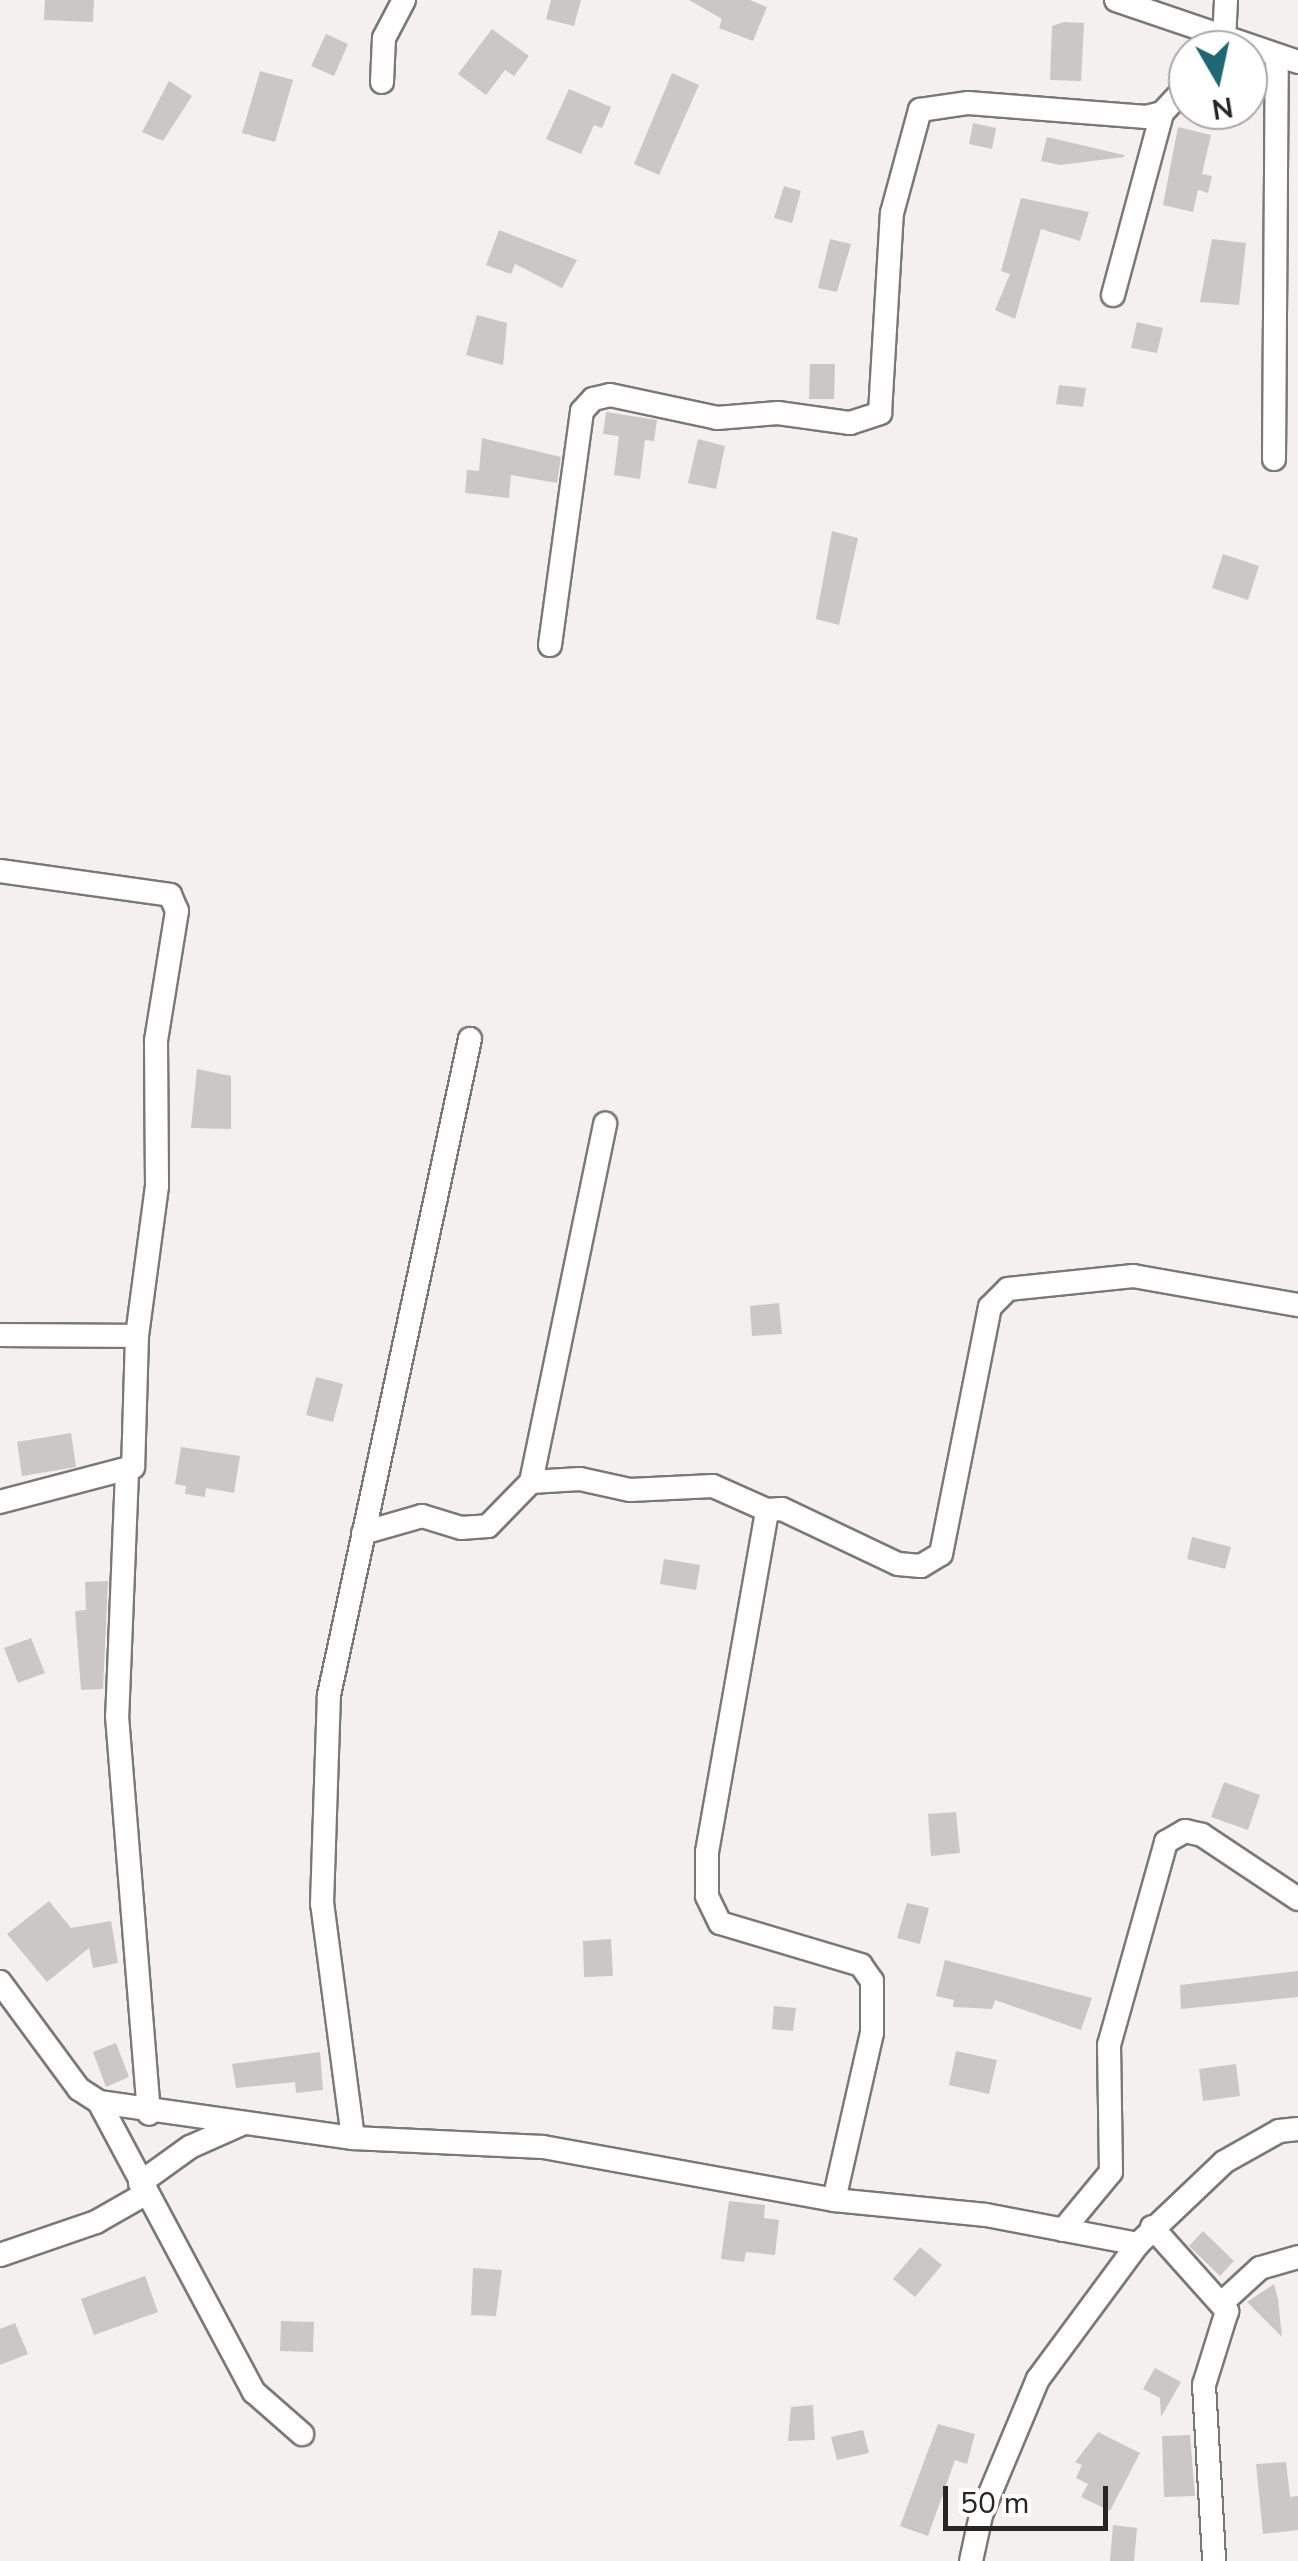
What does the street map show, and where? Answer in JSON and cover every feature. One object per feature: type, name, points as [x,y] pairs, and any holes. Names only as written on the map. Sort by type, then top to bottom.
[{"type":"street","points":[[382,82],[384,38],[404,0]]},
{"type":"street","points":[[1116,0],[1185,30]]},
{"type":"street","points":[[1222,30],[1226,0]]},
{"type":"street","points":[[1274,458],[1288,60]]},
{"type":"street","points":[[550,645],[582,411],[593,398],[610,395],[717,418],[778,413],[850,423],[880,413],[892,212],[920,110],[968,103],[1162,113]]},
{"type":"street","points":[[1113,296],[1162,113],[1168,107]]},
{"type":"street","points":[[0,871],[170,895],[176,902],[156,1041],[157,1186],[136,1336],[132,1466],[127,1472],[0,1502]]},
{"type":"street","points":[[353,2138],[322,1904],[329,1695],[470,1039]]},
{"type":"street","points":[[364,1533],[422,1516],[461,1528],[488,1526],[532,1482],[605,1124]]},
{"type":"street","points":[[532,1482],[580,1479],[630,1490],[713,1486],[767,1510],[782,1509],[898,1564],[920,1566],[941,1554],[990,1307],[1008,1288],[1133,1276],[1298,1305]]},
{"type":"street","points":[[0,1335],[136,1336]]},
{"type":"street","points":[[127,1472],[117,1716],[149,2114]]},
{"type":"street","points":[[767,1510],[707,1852],[707,1896],[720,1923],[861,1966],[872,1981],[872,2034],[834,2200]]},
{"type":"street","points":[[1063,2230],[1111,2172],[1109,2045],[1166,1842],[1185,1831],[1202,1835],[1298,1898]]},
{"type":"street","points":[[3,1991],[79,2089],[99,2102],[149,2114],[247,2122],[353,2138],[543,2147],[834,2200],[1063,2230],[1145,2236],[1224,2300],[1227,2311],[1204,2385],[1214,2561]]},
{"type":"street","points":[[99,2102],[142,2189],[254,2392],[302,2434]]},
{"type":"street","points":[[0,2254],[96,2222],[190,2147],[247,2122]]},
{"type":"street","points":[[972,2561],[988,2497],[1038,2378],[1145,2236],[1224,2162],[1279,2131],[1298,2129]]},
{"type":"street","points":[[1224,2300],[1260,2268],[1298,2257]]},
{"type":"building","points":[[45,0],[94,0],[93,22],[44,20]]},
{"type":"building","points":[[551,0],[581,0],[574,26],[546,19]]},
{"type":"building","points":[[689,0],[750,0],[767,7],[753,41],[719,28],[722,19]]},
{"type":"building","points":[[1084,23],[1081,81],[1050,80],[1052,26]]},
{"type":"building","points":[[492,29],[529,56],[514,76],[505,70],[486,95],[458,74]]},
{"type":"building","points":[[326,34],[348,44],[334,76],[311,66]]},
{"type":"building","points":[[260,71],[293,80],[275,142],[242,133]]},
{"type":"building","points":[[672,73],[699,85],[659,175],[634,164]]},
{"type":"building","points":[[169,81],[192,96],[163,141],[142,132]]},
{"type":"building","points":[[569,89],[611,107],[602,128],[594,125],[581,154],[546,139]]},
{"type":"building","points":[[973,123],[996,128],[992,149],[969,144]]},
{"type":"building","points":[[1177,130],[1211,135],[1202,174],[1212,176],[1208,193],[1198,190],[1193,212],[1163,205]]},
{"type":"building","points":[[1047,137],[1124,157],[1060,165],[1041,161]]},
{"type":"building","points":[[784,186],[801,191],[792,223],[774,218]]},
{"type":"building","points":[[1021,198],[1089,212],[1080,241],[1041,229],[1015,319],[995,310],[1010,274],[1001,271]]},
{"type":"building","points":[[499,230],[577,260],[562,288],[515,264],[511,274],[486,265]]},
{"type":"building","points":[[830,239],[851,244],[837,292],[818,288]]},
{"type":"building","points":[[1212,239],[1246,243],[1239,305],[1200,302]]},
{"type":"building","points":[[477,315],[507,323],[503,365],[466,355]]},
{"type":"building","points":[[1137,322],[1163,328],[1157,353],[1131,348]]},
{"type":"building","points":[[810,364],[835,364],[834,399],[809,399]]},
{"type":"building","points":[[1059,385],[1086,388],[1083,407],[1056,404]]},
{"type":"building","points":[[606,412],[657,420],[654,441],[645,440],[640,479],[614,475],[619,436],[603,434]]},
{"type":"building","points":[[482,438],[561,457],[557,483],[511,475],[509,498],[465,493],[467,470],[479,471]]},
{"type":"building","points":[[698,439],[725,446],[716,489],[688,483]]},
{"type":"building","points":[[832,531],[858,538],[839,625],[816,619]]},
{"type":"building","points":[[1223,554],[1259,566],[1248,600],[1212,588]]},
{"type":"building","points":[[197,1069],[231,1076],[231,1129],[191,1128]]},
{"type":"building","points":[[779,1303],[782,1334],[752,1336],[750,1306]]},
{"type":"building","points":[[316,1377],[343,1384],[333,1422],[306,1415]]},
{"type":"building","points":[[71,1433],[76,1467],[22,1476],[17,1442]]},
{"type":"building","points":[[181,1447],[240,1456],[234,1493],[206,1488],[205,1497],[185,1494],[186,1486],[175,1484]]},
{"type":"building","points":[[1192,1537],[1231,1547],[1225,1569],[1187,1559]]},
{"type":"building","points":[[664,1559],[700,1565],[696,1590],[660,1584]]},
{"type":"building","points":[[108,1581],[103,1689],[81,1690],[75,1611],[86,1610],[85,1582]]},
{"type":"building","points":[[31,1638],[45,1673],[18,1683],[4,1648]]},
{"type":"building","points":[[1224,1782],[1260,1795],[1248,1830],[1211,1817]]},
{"type":"building","points":[[956,1812],[960,1853],[931,1856],[928,1814]]},
{"type":"building","points":[[49,1901],[71,1928],[111,1921],[118,1963],[93,1968],[89,1948],[47,1982],[7,1934]]},
{"type":"building","points":[[907,1903],[929,1908],[920,1944],[897,1938]]},
{"type":"building","points":[[611,1939],[613,1976],[584,1977],[583,1941]]},
{"type":"building","points":[[945,1960],[1092,1998],[1081,2030],[995,2000],[992,2009],[953,2007],[954,2000],[936,1996]]},
{"type":"building","points":[[1298,1971],[1298,1997],[1181,2009],[1180,1985]]},
{"type":"building","points":[[774,2006],[796,2008],[793,2031],[772,2029]]},
{"type":"building","points":[[116,2043],[129,2077],[106,2087],[93,2052]]},
{"type":"building","points":[[956,2051],[997,2060],[989,2094],[949,2085]]},
{"type":"building","points":[[320,2052],[323,2090],[296,2093],[295,2082],[236,2088],[232,2064]]},
{"type":"building","points":[[1236,2064],[1240,2096],[1203,2101],[1199,2069]]},
{"type":"building","points":[[729,2201],[765,2205],[764,2218],[779,2220],[775,2255],[746,2252],[744,2262],[721,2259]]},
{"type":"building","points":[[1203,2231],[1234,2261],[1220,2276],[1189,2246]]},
{"type":"building","points":[[920,2247],[942,2265],[915,2297],[893,2279]]},
{"type":"building","points":[[473,2268],[502,2270],[496,2316],[471,2315]]},
{"type":"building","points":[[145,2276],[158,2312],[94,2335],[81,2299]]},
{"type":"building","points":[[1274,2284],[1278,2299],[1282,2337],[1247,2302]]},
{"type":"building","points":[[281,2321],[314,2322],[313,2352],[280,2351]]},
{"type":"building","points":[[15,2323],[28,2354],[0,2365],[0,2329]]},
{"type":"building","points":[[1155,2368],[1181,2382],[1161,2417],[1160,2398],[1143,2389]]},
{"type":"building","points":[[813,2405],[815,2440],[788,2441],[791,2407]]},
{"type":"building","points":[[938,2424],[975,2434],[967,2464],[955,2460],[928,2536],[900,2526]]},
{"type":"building","points":[[863,2430],[869,2453],[837,2460],[831,2437]]},
{"type":"building","points":[[1098,2432],[1140,2453],[1110,2511],[1081,2497],[1088,2484],[1076,2478],[1082,2465],[1075,2462]]},
{"type":"building","points":[[1190,2435],[1195,2496],[1164,2497],[1162,2436]]},
{"type":"building","points":[[1286,2462],[1290,2497],[1298,2496],[1298,2530],[1263,2534],[1256,2464]]},
{"type":"building","points":[[1113,2525],[1137,2528],[1134,2561],[1110,2561]]}]
